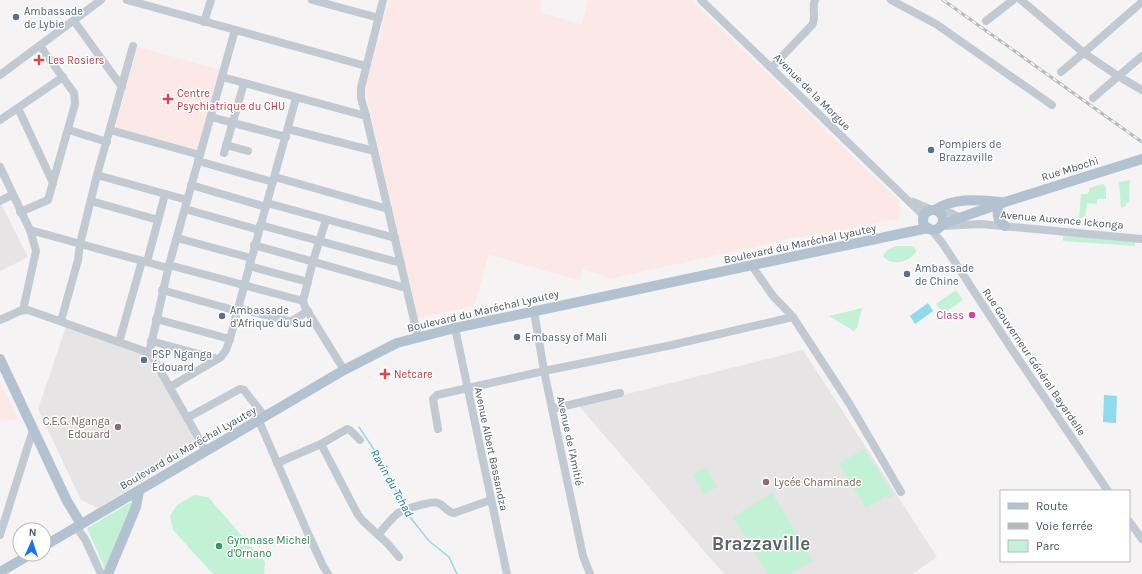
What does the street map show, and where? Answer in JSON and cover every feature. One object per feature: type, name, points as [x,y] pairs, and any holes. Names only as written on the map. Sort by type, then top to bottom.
[{"type":"main road","name":"Rue Mbochi","points":[[933,220],[961,218],[1002,203],[1142,159]]},
{"type":"main road","name":"Rue Mbochi","points":[[933,220],[942,206],[954,201],[971,200],[1002,203]]},
{"type":"main road","points":[[1002,203],[997,214],[1000,223],[1005,226]]},
{"type":"main road","name":"Boulevard du Maréchal Lyautey","points":[[52,541],[344,370],[387,348],[418,337],[454,328],[902,234],[933,220]]},
{"type":"main road","points":[[0,359],[79,526]]},
{"type":"main road","points":[[108,574],[136,507],[139,491]]},
{"type":"main road","points":[[68,501],[76,514],[79,526]]},
{"type":"main road","points":[[76,514],[91,518]]},
{"type":"main road","points":[[0,572],[17,562]]},
{"type":"street","points":[[0,75],[101,0]]},
{"type":"street","points":[[127,0],[366,66]]},
{"type":"street","points":[[204,22],[211,0]]},
{"type":"street","points":[[312,0],[379,18]]},
{"type":"street","points":[[383,0],[360,92],[418,337]]},
{"type":"street","name":"Avenue de la Morgue","points":[[701,0],[908,200],[933,220]]},
{"type":"street","points":[[772,67],[815,21],[813,4],[815,0]]},
{"type":"street","points":[[892,0],[936,24],[1052,105]]},
{"type":"street","points":[[986,21],[1013,0]]},
{"type":"street","points":[[1021,0],[1084,53],[1142,90]]},
{"type":"street","points":[[1061,72],[1142,2]]},
{"type":"street","points":[[74,21],[122,86]]},
{"type":"street","points":[[149,354],[162,290],[235,30]]},
{"type":"street","points":[[20,212],[47,201],[54,183],[75,104],[74,93],[40,46]]},
{"type":"street","points":[[61,321],[78,260],[80,244],[97,176],[133,46]]},
{"type":"street","points":[[1093,98],[1142,56]]},
{"type":"street","points":[[0,120],[63,77]]},
{"type":"street","points":[[222,77],[366,116]]},
{"type":"street","points":[[244,83],[225,149],[248,151]]},
{"type":"street","points":[[170,387],[217,359],[226,350],[296,98]]},
{"type":"street","points":[[18,108],[54,183]]},
{"type":"street","points":[[211,116],[286,137]]},
{"type":"street","points":[[288,128],[374,151]]},
{"type":"street","points":[[69,130],[107,142]]},
{"type":"street","points":[[110,130],[199,158],[388,209]]},
{"type":"street","points":[[0,168],[30,230],[36,251],[24,310]]},
{"type":"street","points":[[97,176],[187,200]]},
{"type":"street","points":[[191,185],[394,238]]},
{"type":"street","points":[[119,342],[165,194]]},
{"type":"street","points":[[0,201],[12,195]]},
{"type":"street","points":[[91,201],[158,220]]},
{"type":"street","points":[[185,209],[319,241],[401,264]]},
{"type":"street","name":"Avenue Auxence Ickonga","points":[[961,218],[981,224]]},
{"type":"street","points":[[326,220],[313,261],[303,301],[344,370]]},
{"type":"street","name":"Avenue Auxence Ickonga","points":[[933,220],[1142,239]]},
{"type":"street","name":"Rue Gouverneur Général Bayardelle","points":[[933,220],[943,244],[1045,399],[1107,490]]},
{"type":"street","points":[[30,230],[144,261],[169,266],[303,301]]},
{"type":"street","points":[[177,238],[251,258]]},
{"type":"street","points":[[254,245],[406,288]]},
{"type":"street","points":[[249,266],[308,282]]},
{"type":"street","points":[[752,266],[773,296],[793,317],[849,403],[901,492]]},
{"type":"street","points":[[162,290],[238,310],[289,321],[292,321],[308,311]]},
{"type":"street","points":[[0,320],[24,310],[61,321],[149,354],[153,358],[206,451]]},
{"type":"street","name":"Avenue de l'Amitié","points":[[534,311],[544,371],[583,556],[590,574]]},
{"type":"street","points":[[438,429],[433,401],[434,397],[438,395],[544,371],[672,346],[793,317]]},
{"type":"street","points":[[156,319],[230,339]]},
{"type":"street","name":"Avenue Albert Bassandza","points":[[454,328],[507,574]]},
{"type":"street","points":[[151,342],[217,359]]},
{"type":"street","points":[[187,418],[240,389],[244,390],[262,419],[277,463],[328,574]]},
{"type":"street","points":[[552,409],[620,393]]},
{"type":"street","points":[[0,535],[33,430]]},
{"type":"street","points":[[277,463],[321,444],[347,430],[350,430],[360,440]]},
{"type":"street","points":[[321,444],[358,515],[399,557]]},
{"type":"street","points":[[378,535],[401,511],[436,502],[449,512],[454,513],[491,500]]},
{"type":"street","points":[[1130,521],[1142,539]]},
{"type":"street","points":[[79,526],[101,574]]},
{"type":"shaded area","points":[[389,0],[542,0],[540,12],[582,25],[588,0],[692,0],[900,202],[899,219],[793,238],[609,279],[602,274],[583,269],[580,281],[489,254],[474,306],[417,318],[365,89]]},
{"type":"shaded area","name":"Centre Psychiatrique du CHU","points":[[138,47],[221,70],[199,150],[115,128]]},
{"type":"shaded area","points":[[1,203],[28,257],[0,271],[0,204]]},
{"type":"shaded area","name":"C.E.G. Nganga Edouard","points":[[66,327],[143,354],[150,361],[200,446],[98,508],[81,500],[38,409]]},
{"type":"shaded area","name":"Lycée Chaminade","points":[[803,350],[937,557],[912,574],[724,574],[579,406]]},
{"type":"shaded area","points":[[0,381],[18,419],[0,422]]},
{"type":"green space","points":[[1130,180],[1129,202],[1126,203],[1126,206],[1121,208],[1119,182]]},
{"type":"green space","points":[[1103,184],[1106,187],[1106,199],[1097,199],[1097,204],[1087,203],[1086,215],[1079,220],[1081,194],[1087,194],[1089,192],[1089,188]]},
{"type":"green space","points":[[1064,235],[1136,240],[1135,246],[1063,241]]},
{"type":"green space","points":[[897,246],[911,246],[915,248],[916,251],[910,258],[902,262],[892,262],[884,258],[883,256],[887,251]]},
{"type":"green space","points":[[956,290],[963,300],[943,314],[936,304]]},
{"type":"green space","points":[[862,308],[857,328],[854,331],[829,316]]},
{"type":"green space","points":[[864,449],[894,495],[889,498],[885,496],[866,508],[839,464]]},
{"type":"green space","points":[[706,467],[717,487],[704,494],[693,474]]},
{"type":"green space","points":[[772,493],[813,560],[790,574],[768,574],[733,517]]},
{"type":"green space","name":"Gymnase Michel d'Ornano","points":[[194,495],[208,497],[265,562],[264,574],[213,574],[173,530],[170,516],[177,505]]},
{"type":"green space","points":[[131,502],[133,504],[105,569],[87,528]]},
{"type":"water","points":[[928,303],[933,311],[915,324],[910,316]]},
{"type":"water","points":[[1104,395],[1117,396],[1116,423],[1103,422]]},
{"type":"waterway","name":"Ravin du Tchad","points":[[359,427],[379,457],[404,507]]},
{"type":"waterway","name":"Ravin du Tchad","points":[[406,512],[429,541],[449,557],[457,574]]},
{"type":"railway","points":[[943,0],[1142,142]]},
{"type":"place","name":"Ambassade de Lybie","points":[[16,17]]},
{"type":"place","name":"Les Rosiers","points":[[39,60]]},
{"type":"place","name":"Centre Psychiatrique du CHU","points":[[168,99]]},
{"type":"place","name":"Pompiers de Brazzaville","points":[[931,150]]},
{"type":"place","name":"Ambassade de Chine","points":[[907,274]]},
{"type":"place","name":"Class","points":[[972,315]]},
{"type":"place","name":"Ambassade d'Afrique du Sud","points":[[222,316]]},
{"type":"place","name":"Embassy of Mali","points":[[517,337]]},
{"type":"place","name":"PSP Nganga Édouard","points":[[144,360]]},
{"type":"place","name":"Netcare","points":[[385,374]]},
{"type":"place","name":"C.E.G. Nganga Edouard","points":[[118,427]]},
{"type":"place","name":"Lycée Chaminade","points":[[766,482]]},
{"type":"place","name":"Gymnase Michel d'Ornano","points":[[219,546]]},
{"type":"district","name":"Brazzaville","points":[[761,544]]}]
